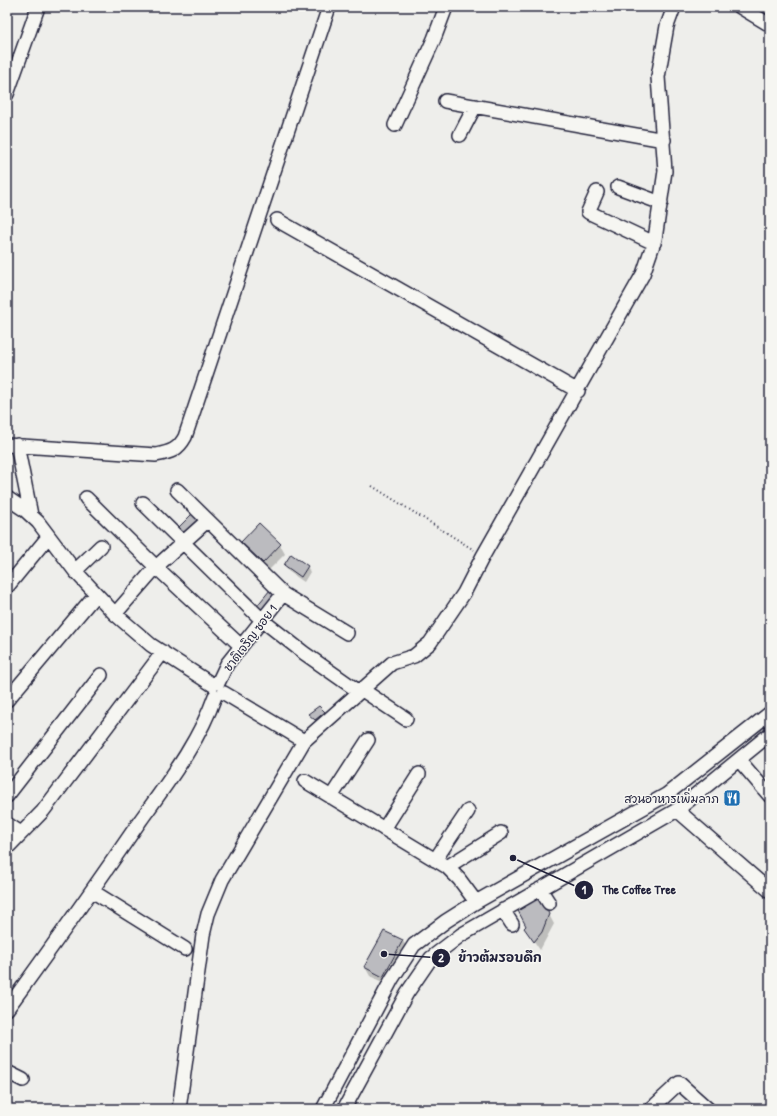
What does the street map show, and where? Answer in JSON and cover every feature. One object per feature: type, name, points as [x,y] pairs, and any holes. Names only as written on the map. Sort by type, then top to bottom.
[{"type":"street","points":[[7,94],[38,7]]},
{"type":"street","points":[[31,515],[12,445],[156,455],[171,452],[180,447],[188,429],[329,7]]},
{"type":"street","points":[[395,125],[434,39],[446,7]]},
{"type":"street","points":[[179,1109],[208,914],[222,880],[304,741],[359,690],[392,663],[414,656],[436,638],[464,593],[483,556],[640,280],[654,242],[665,171],[664,140],[658,76],[667,26],[674,7]]},
{"type":"street","points":[[740,7],[770,25]]},
{"type":"street","points":[[445,101],[664,140]]},
{"type":"street","points":[[460,135],[475,106]]},
{"type":"street","points":[[618,187],[660,203]]},
{"type":"street","points":[[597,192],[588,212],[654,242]]},
{"type":"street","points":[[277,220],[578,391]]},
{"type":"street","points":[[177,490],[283,594],[347,633]]},
{"type":"street","points":[[7,498],[31,515],[75,571],[115,614],[144,639],[218,690],[304,741]]},
{"type":"street","points":[[86,498],[156,567],[241,646]]},
{"type":"street","points":[[143,503],[262,620],[304,653],[406,719]]},
{"type":"street","points":[[115,614],[156,567],[207,521]]},
{"type":"street","points":[[7,587],[48,537]]},
{"type":"street","points":[[75,571],[101,546]]},
{"type":"street","points":[[7,700],[96,594]]},
{"type":"street","name":"ชาติเจริญ ซอย 1","points":[[7,1009],[92,891],[179,766],[207,718],[227,664],[283,594]]},
{"type":"street","points":[[7,848],[43,811],[163,652]]},
{"type":"street","points":[[7,796],[101,675]]},
{"type":"street","points":[[323,1109],[392,979],[414,945],[446,921],[476,902],[666,795],[770,713]]},
{"type":"street","points":[[344,1109],[407,992],[431,958],[461,935],[677,810],[770,734]]},
{"type":"street","points":[[740,736],[751,750]]},
{"type":"street","points":[[331,797],[368,740]]},
{"type":"street","points":[[739,760],[770,796]]},
{"type":"street","points":[[384,829],[419,774]]},
{"type":"street","points":[[306,781],[447,867],[459,879],[476,902]]},
{"type":"street","points":[[677,810],[770,891]]},
{"type":"street","points":[[435,860],[468,811]]},
{"type":"street","points":[[7,824],[21,833]]},
{"type":"street","points":[[447,867],[501,833]]},
{"type":"street","points":[[540,889],[549,903]]},
{"type":"street","points":[[92,891],[185,950]]},
{"type":"street","points":[[503,910],[512,924]]},
{"type":"street","points":[[7,1072],[23,1080]]},
{"type":"street","points":[[651,1109],[679,1083],[708,1109]]},
{"type":"path","points":[[372,486],[483,556]]},
{"type":"building","points":[[194,512],[202,520],[185,537],[177,529]]},
{"type":"building","points":[[259,523],[281,544],[263,563],[241,542]]},
{"type":"building","points":[[291,554],[308,566],[301,577],[284,565]]},
{"type":"building","points":[[270,590],[276,595],[262,612],[256,607]]},
{"type":"building","points":[[319,706],[325,712],[315,720],[308,714]]},
{"type":"building","points":[[537,892],[549,914],[542,932],[534,942],[524,928],[526,926],[515,905]]},
{"type":"building","points":[[384,931],[403,940],[383,977],[364,967]]},
{"type":"place","name":"สวนอาหารเพิ่มลาภ","points":[[732,798]]},
{"type":"place","name":"The Coffee Tree","points":[[513,858]]},
{"type":"place","name":"ข้าวต้มรอบดึก","points":[[384,954]]}]
